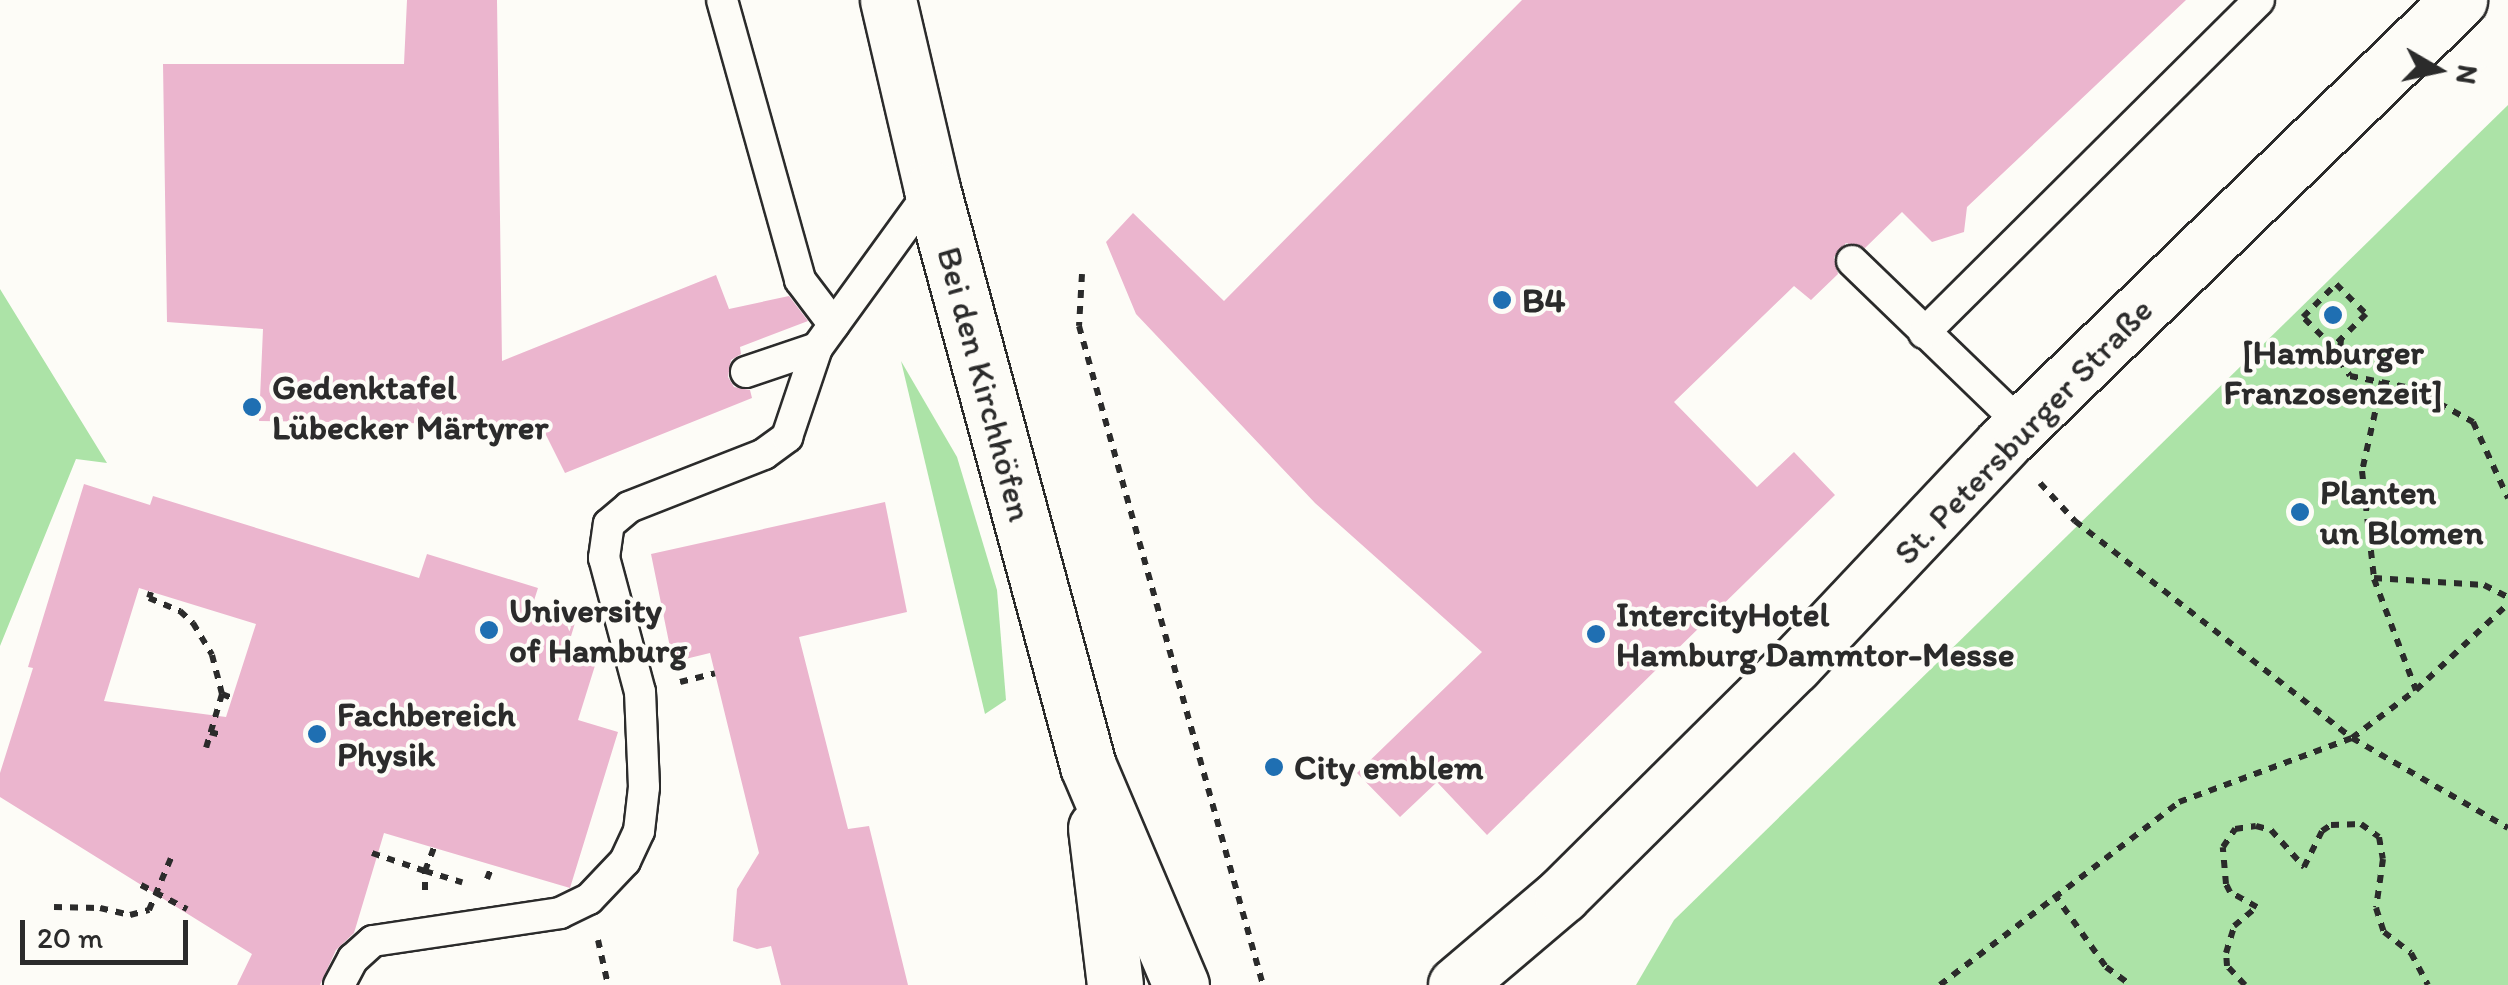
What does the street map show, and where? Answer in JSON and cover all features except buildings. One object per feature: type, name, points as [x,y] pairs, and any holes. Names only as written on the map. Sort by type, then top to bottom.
[{"type":"street","name":"Bei den Kirchhöfen","points":[[888,0],[932,190],[1088,766],[1181,985]]},
{"type":"street","name":"St. Petersburger Straße","points":[[1456,985],[1562,895],[1794,665],[2012,434],[2459,0]]},
{"type":"street","name":"Bei den Kirchhöfen","points":[[1088,766],[1114,985]]},
{"type":"lane","points":[[722,0],[800,280],[825,336]]},
{"type":"lane","points":[[1924,333],[2259,0]]},
{"type":"lane","points":[[339,985],[353,959],[373,941],[560,913],[589,900],[625,861],[639,830],[644,787],[640,692],[604,558],[609,524],[629,506],[764,454],[787,437],[825,336],[932,190]]},
{"type":"lane","points":[[1852,261],[1924,333],[2012,434]]},
{"type":"lane","points":[[746,372],[825,336]]},
{"type":"path","points":[[1082,274],[1079,326],[1263,985]]},
{"type":"path","points":[[2341,339],[2333,347],[2302,317],[2336,284],[2366,314],[2341,339],[2339,360],[2350,376],[2411,388],[2474,422],[2508,498]]},
{"type":"path","points":[[2382,381],[2362,471],[2374,578],[2416,690]]},
{"type":"path","points":[[2012,434],[2075,521],[2352,738],[2508,828]]},
{"type":"path","points":[[2374,578],[2484,585],[2508,596]]},
{"type":"path","points":[[151,592],[149,598],[180,611],[204,638],[222,694],[206,748]]},
{"type":"path","points":[[1940,985],[2179,802],[2352,738],[2416,690],[2508,604]]},
{"type":"path","points":[[222,694],[232,698]]},
{"type":"path","points":[[210,732],[221,735]]},
{"type":"path","points":[[2245,985],[2227,966],[2226,952],[2234,926],[2257,907],[2230,892],[2226,884],[2223,847],[2234,829],[2256,826],[2272,830],[2304,868],[2322,831],[2331,825],[2360,824],[2379,838],[2384,859],[2376,908],[2384,932],[2411,953],[2428,985]]},
{"type":"path","points":[[372,852],[425,871],[434,848]]},
{"type":"path","points":[[54,907],[78,905],[130,915],[148,910],[171,858]]},
{"type":"path","points":[[141,885],[187,909]]},
{"type":"path","points":[[2054,894],[2106,968],[2131,985]]},
{"type":"green space","name":"Planten un Blomen","points":[[2508,105],[2508,985],[1636,985],[1674,920]]},
{"type":"green space","points":[[0,289],[107,463],[76,459],[0,646]]},
{"type":"green space","points":[[901,361],[957,457],[997,590],[1006,700],[985,714]]},
{"type":"place","name":"B4","points":[[1502,300]]},
{"type":"place","name":"[Hamburger Franzosenzeit]","points":[[2333,315]]},
{"type":"place","name":"Gedenktafel Lübecker Märtyrer","points":[[252,407]]},
{"type":"place","name":"Planten un Blomen","points":[[2300,512]]},
{"type":"place","name":"University of Hamburg","points":[[489,630]]},
{"type":"place","name":"IntercityHotel Hamburg Dammtor-Messe","points":[[1596,634]]},
{"type":"place","name":"Fachbereich Physik","points":[[317,734]]},
{"type":"place","name":"City emblem","points":[[1274,767]]}]
